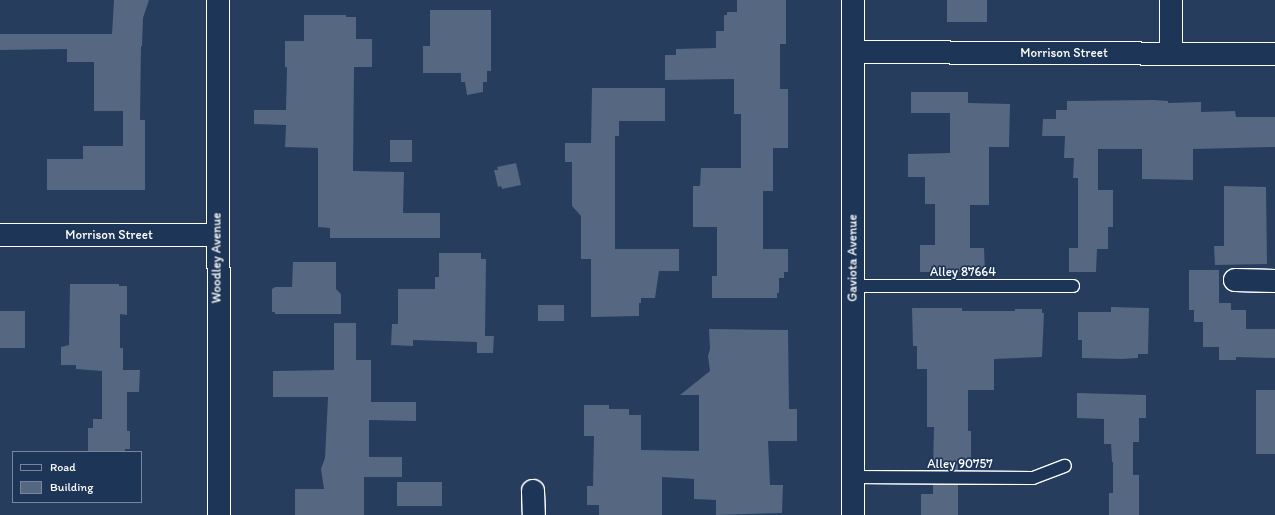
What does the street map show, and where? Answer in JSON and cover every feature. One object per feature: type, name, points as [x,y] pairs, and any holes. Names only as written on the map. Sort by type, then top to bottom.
[{"type":"street","name":"Woodley Avenue","points":[[218,0],[217,235],[219,515]]},
{"type":"street","name":"Gaviota Avenue","points":[[853,0],[853,515]]},
{"type":"street","points":[[1171,0],[1171,54]]},
{"type":"street","name":"Morrison Street","points":[[853,52],[1275,54]]},
{"type":"street","name":"Morrison Street","points":[[0,235],[217,235]]},
{"type":"street","points":[[1235,280],[1275,281]]},
{"type":"street","points":[[533,491],[534,515]]},
{"type":"lane","name":"Alley 87664","points":[[853,286],[1073,286]]},
{"type":"lane","name":"Alley 90757","points":[[853,477],[1033,478],[1065,466]]},
{"type":"building","points":[[114,0],[149,0],[143,18],[141,46],[140,120],[145,120],[145,190],[47,190],[47,159],[83,159],[83,146],[123,146],[123,111],[94,111],[94,62],[67,62],[67,49],[0,50],[0,34],[112,34]]},
{"type":"building","points":[[737,0],[786,0],[786,44],[780,44],[780,89],[788,89],[788,148],[773,148],[773,191],[763,191],[763,249],[788,249],[788,272],[784,272],[784,278],[779,278],[779,293],[777,293],[777,298],[712,298],[712,276],[717,276],[717,227],[693,227],[693,186],[700,186],[701,168],[741,168],[741,114],[734,114],[734,79],[665,80],[665,55],[676,55],[676,49],[716,48],[716,31],[724,31],[724,15],[727,15],[727,12],[737,12]]},
{"type":"building","points":[[947,0],[987,0],[987,22],[947,22]]},
{"type":"building","points":[[430,10],[491,10],[491,71],[487,71],[487,82],[483,82],[483,92],[467,95],[465,82],[461,82],[461,73],[423,73],[423,46],[430,46]]},
{"type":"building","points":[[304,15],[346,15],[346,17],[356,17],[356,39],[372,39],[372,67],[354,67],[353,171],[404,172],[403,213],[440,213],[440,238],[330,238],[330,228],[318,227],[318,148],[285,147],[286,125],[254,124],[254,110],[286,110],[287,67],[285,67],[285,41],[304,41]]},
{"type":"building","points":[[592,88],[665,88],[665,121],[619,121],[619,136],[615,136],[615,249],[679,249],[679,271],[659,271],[655,298],[641,298],[641,303],[639,303],[639,316],[591,317],[591,259],[581,259],[581,216],[572,206],[572,162],[565,162],[565,143],[591,143]]},
{"type":"building","points":[[911,92],[968,92],[968,103],[1010,104],[1009,147],[989,147],[989,205],[970,205],[970,248],[984,248],[985,272],[920,272],[920,245],[935,245],[935,204],[925,204],[925,177],[908,177],[908,154],[950,153],[950,113],[911,113]]},
{"type":"building","points":[[1067,101],[1168,101],[1168,103],[1201,102],[1201,112],[1235,111],[1236,117],[1275,117],[1275,147],[1193,149],[1193,180],[1142,179],[1142,149],[1098,149],[1098,190],[1113,190],[1113,227],[1108,227],[1108,249],[1097,249],[1096,272],[1069,272],[1069,248],[1078,248],[1078,178],[1073,178],[1074,158],[1064,158],[1065,136],[1042,136],[1043,119],[1056,119],[1056,110],[1067,110]]},
{"type":"building","points":[[390,140],[412,140],[412,162],[390,162]]},
{"type":"building","points":[[516,163],[521,185],[502,189],[501,186],[498,187],[494,170],[498,170],[497,167]]},
{"type":"building","points":[[1224,186],[1266,187],[1267,264],[1215,265],[1214,246],[1224,246]]},
{"type":"building","points":[[439,253],[481,253],[481,259],[486,259],[485,336],[494,336],[493,353],[477,353],[477,342],[413,340],[413,346],[391,345],[392,324],[398,324],[398,289],[435,289],[435,277],[439,277]]},
{"type":"building","points":[[293,262],[336,262],[336,289],[341,294],[341,314],[275,314],[275,312],[272,312],[272,289],[275,287],[292,287]]},
{"type":"building","points":[[1189,270],[1219,270],[1219,303],[1231,303],[1231,310],[1246,310],[1246,329],[1275,329],[1275,358],[1236,357],[1236,360],[1219,360],[1219,347],[1203,347],[1203,322],[1194,322],[1194,310],[1189,310]]},
{"type":"building","points":[[70,284],[119,284],[119,286],[127,286],[127,315],[120,314],[120,348],[123,348],[123,370],[140,370],[139,392],[127,392],[127,431],[130,431],[130,449],[125,449],[125,451],[88,451],[88,428],[93,428],[93,419],[102,419],[102,371],[76,369],[76,365],[61,365],[61,347],[69,345]]},
{"type":"building","points":[[538,305],[564,305],[564,321],[538,321]]},
{"type":"building","points":[[1111,307],[1149,308],[1148,354],[1138,354],[1138,358],[1122,359],[1082,358],[1082,340],[1078,340],[1078,312],[1111,312]]},
{"type":"building","points":[[912,308],[962,308],[962,311],[1015,311],[1015,309],[1042,309],[1042,313],[1044,313],[1042,357],[994,359],[994,390],[968,390],[968,431],[971,431],[971,464],[958,464],[958,470],[933,470],[934,427],[927,427],[927,369],[917,369],[917,346],[913,346]]},
{"type":"building","points":[[0,311],[25,311],[25,348],[0,348]]},
{"type":"building","points":[[334,323],[356,323],[356,360],[371,360],[371,402],[416,402],[416,421],[369,420],[369,457],[402,457],[402,477],[364,477],[364,515],[295,515],[295,489],[324,489],[321,469],[325,458],[328,397],[273,397],[273,371],[334,370]]},
{"type":"building","points":[[709,329],[788,330],[789,409],[797,409],[797,441],[768,441],[770,485],[783,485],[782,513],[716,515],[716,500],[694,499],[694,479],[662,477],[662,515],[599,515],[599,505],[587,505],[587,486],[593,486],[594,436],[584,436],[584,405],[609,405],[609,409],[629,409],[629,415],[641,415],[641,450],[699,451],[699,395],[680,395],[710,371],[708,356],[710,349]]},
{"type":"building","points":[[1256,390],[1275,390],[1275,454],[1256,454]]},
{"type":"building","points":[[1077,393],[1146,395],[1146,418],[1139,418],[1139,442],[1133,442],[1133,475],[1139,475],[1139,515],[1109,515],[1109,493],[1113,493],[1113,462],[1111,444],[1104,444],[1104,419],[1077,418]]},
{"type":"building","points":[[397,482],[442,482],[442,506],[397,506]]},
{"type":"building","points":[[933,485],[958,485],[958,515],[921,515],[921,494],[933,494]]}]
